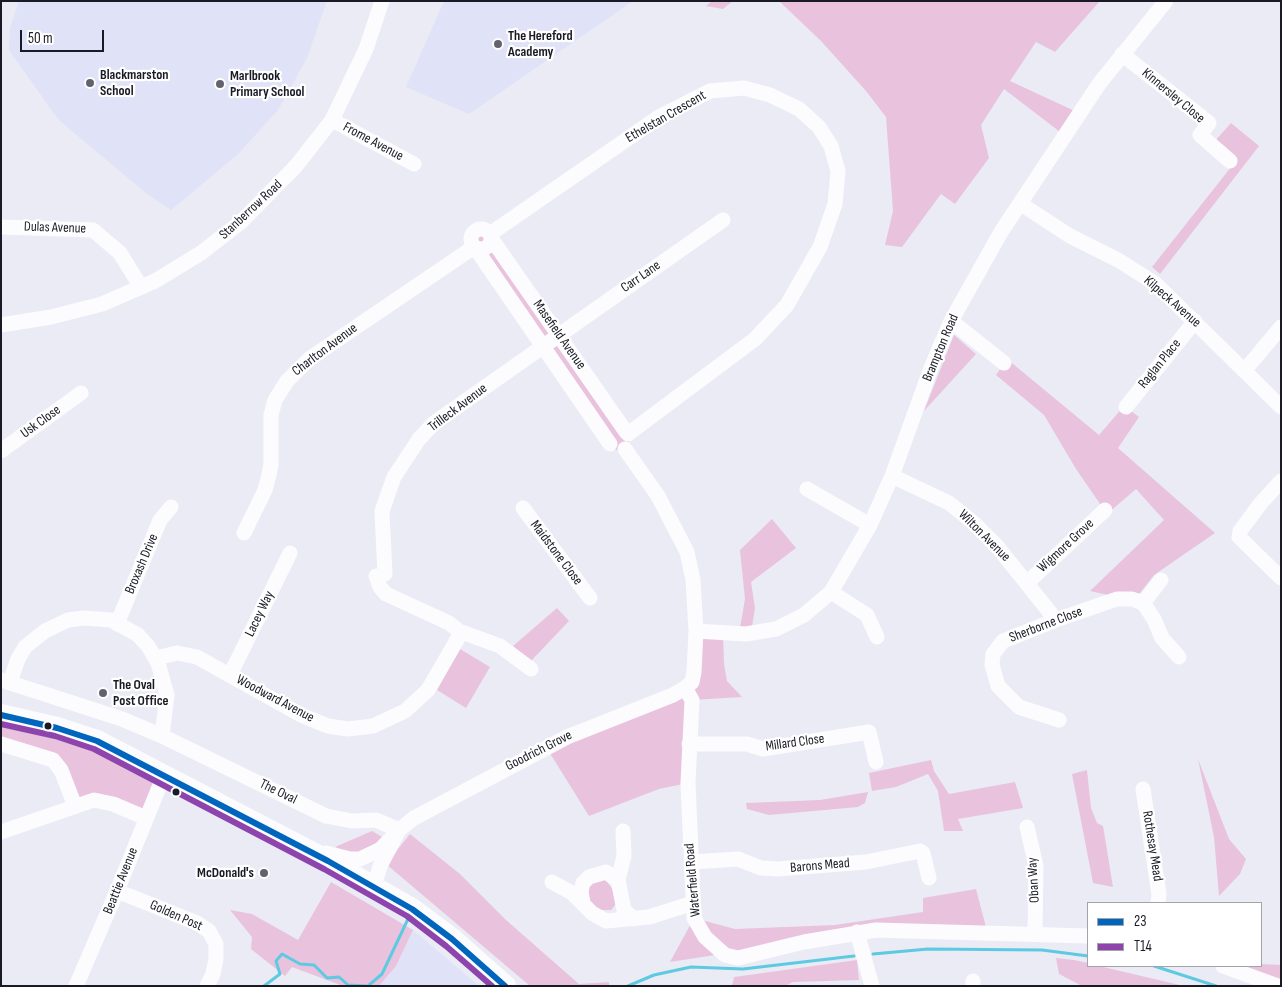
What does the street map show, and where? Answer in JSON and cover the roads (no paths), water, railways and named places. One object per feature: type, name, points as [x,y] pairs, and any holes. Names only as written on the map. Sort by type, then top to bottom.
[{"type":"highway","points":[[1,715],[47,725],[97,742],[164,774],[291,841],[374,887],[428,921],[505,986]]},
{"type":"street","name":"Stanberrow Road","points":[[1,325],[51,317],[102,304],[141,287],[201,253],[241,222],[296,166],[332,120],[366,49],[382,1]]},
{"type":"street","name":"Brampton Road","points":[[696,631],[746,634],[776,629],[804,614],[831,592],[870,525],[892,476],[931,368],[951,320],[1001,232],[1079,113],[1122,54],[1166,1]]},
{"type":"street","name":"Kinnersley Close","points":[[1122,54],[1209,124],[1200,135],[1230,160]]},
{"type":"street","name":"Ethelstan Crescent","points":[[475,248],[487,248],[491,236],[659,117],[710,91],[744,88],[770,95],[799,109],[819,127],[831,146],[838,171],[835,204],[820,247],[788,304],[755,339],[626,439],[620,430],[613,432],[610,444]]},
{"type":"street","name":"Frome Avenue","points":[[332,120],[414,164]]},
{"type":"street","name":"Kilpeck Avenue","points":[[1021,204],[1070,236],[1143,275],[1195,321],[1281,407]]},
{"type":"street","name":"Carr Lane","points":[[543,346],[723,220]]},
{"type":"street","name":"Dulas Avenue","points":[[1,227],[93,230],[120,253],[141,287]]},
{"type":"street","name":"Masefield Avenue","points":[[491,236],[558,334],[626,439]]},
{"type":"street","name":"Masefield Avenue","points":[[475,248],[610,444]]},
{"type":"street","name":"Charlton Avenue","points":[[244,533],[265,490],[269,476],[271,464],[271,415],[275,400],[287,381],[309,359],[475,248]]},
{"type":"street","points":[[951,320],[1004,363]]},
{"type":"street","name":"Raglan Place","points":[[1126,407],[1195,321]]},
{"type":"street","points":[[1245,370],[1281,327]]},
{"type":"street","name":"Trilleck Avenue","points":[[459,631],[449,623],[386,594],[380,586],[382,511],[394,477],[419,439],[434,423],[543,346]]},
{"type":"street","name":"Usk Close","points":[[1,451],[81,393]]},
{"type":"street","points":[[626,439],[658,496],[686,552],[693,580],[696,631],[694,672],[692,682],[686,688]]},
{"type":"street","name":"Wilton Avenue","points":[[892,476],[956,508],[996,545],[1056,620]]},
{"type":"street","points":[[1281,481],[1261,503],[1240,531],[1239,537],[1281,578]]},
{"type":"street","points":[[807,490],[870,525]]},
{"type":"street","name":"Broxash Drive","points":[[117,624],[160,520],[171,506]]},
{"type":"street","name":"Maidstone Close","points":[[523,508],[590,598]]},
{"type":"street","name":"Wigmore Grove","points":[[1027,583],[1105,510]]},
{"type":"street","name":"Lacey Way","points":[[230,675],[290,553]]},
{"type":"street","points":[[1162,580],[1143,603],[1154,620],[1162,638],[1179,657]]},
{"type":"street","points":[[831,592],[867,615],[877,636]]},
{"type":"street","name":"Sherborne Close","points":[[1059,720],[1019,707],[998,686],[992,665],[993,654],[1004,641],[1056,620],[1117,599],[1132,599],[1143,603]]},
{"type":"street","name":"The Oval","points":[[162,736],[167,695],[156,658],[138,635],[117,624],[99,618],[84,618],[68,620],[45,631],[25,647],[6,681],[122,719],[162,736],[326,816],[352,821],[376,820],[399,830]]},
{"type":"street","points":[[459,631],[500,646],[531,669]]},
{"type":"street","name":"Woodward Avenue","points":[[156,658],[169,654],[188,654],[315,721],[345,729],[359,729],[390,719],[405,711],[419,699],[433,681],[458,638],[459,631]]},
{"type":"street","name":"Waterfield Road","points":[[686,688],[692,700],[688,802],[694,918],[705,937],[726,955],[738,958],[856,932],[1035,933],[1087,936]]},
{"type":"street","name":"Goodrich Grove","points":[[291,841],[350,859],[360,859],[381,849],[399,830],[414,818],[567,737],[686,688]]},
{"type":"street","name":"Millard Close","points":[[689,744],[747,744],[763,749],[869,732],[876,762]]},
{"type":"street","points":[[1,744],[52,760],[61,770],[75,806]]},
{"type":"street","name":"Beattie Avenue","points":[[76,986],[117,892],[164,774]]},
{"type":"street","name":"Rothesay Mead","points":[[1143,789],[1159,894],[1158,902]]},
{"type":"street","points":[[1,832],[94,800],[102,801],[146,818]]},
{"type":"street","name":"Oban Way","points":[[1027,827],[1036,866],[1035,933]]},
{"type":"street","name":"Goodrich Grove","points":[[374,887],[380,866],[399,830]]},
{"type":"street","points":[[623,830],[624,856],[618,880],[624,910],[634,919]]},
{"type":"street","name":"Barons Mead","points":[[692,862],[738,859],[761,868],[778,869],[866,862],[920,851],[923,853],[929,878]]},
{"type":"street","points":[[583,903],[581,891],[589,877],[606,872],[618,880]]},
{"type":"street","points":[[552,882],[572,893],[592,913],[606,921],[634,919],[693,903]]},
{"type":"street","name":"Golden Post","points":[[117,892],[197,923],[209,931],[216,944],[216,960],[213,974],[207,986]]},
{"type":"street","points":[[856,932],[872,986]]},
{"type":"street","points":[[1227,967],[1278,986]]},
{"type":"waterway","points":[[368,986],[382,974],[408,919]]},
{"type":"waterway","points":[[873,954],[928,949],[1042,950],[1087,956]]},
{"type":"waterway","points":[[264,986],[280,974],[276,961],[282,954],[300,964],[314,965],[327,978],[339,977],[348,985],[366,986]]},
{"type":"waterway","points":[[628,986],[654,975],[691,967],[743,969],[854,956]]},
{"type":"waterway","points":[[1157,967],[1216,986]]},
{"type":"place","name":"The Hereford Academy","points":[[498,44]]},
{"type":"place","name":"Blackmarston School","points":[[90,83]]},
{"type":"place","name":"Marlbrook Primary School","points":[[220,84]]},
{"type":"place","name":"The Oval Post Office","points":[[103,693]]},
{"type":"place","name":"McDonald's","points":[[264,873]]}]
